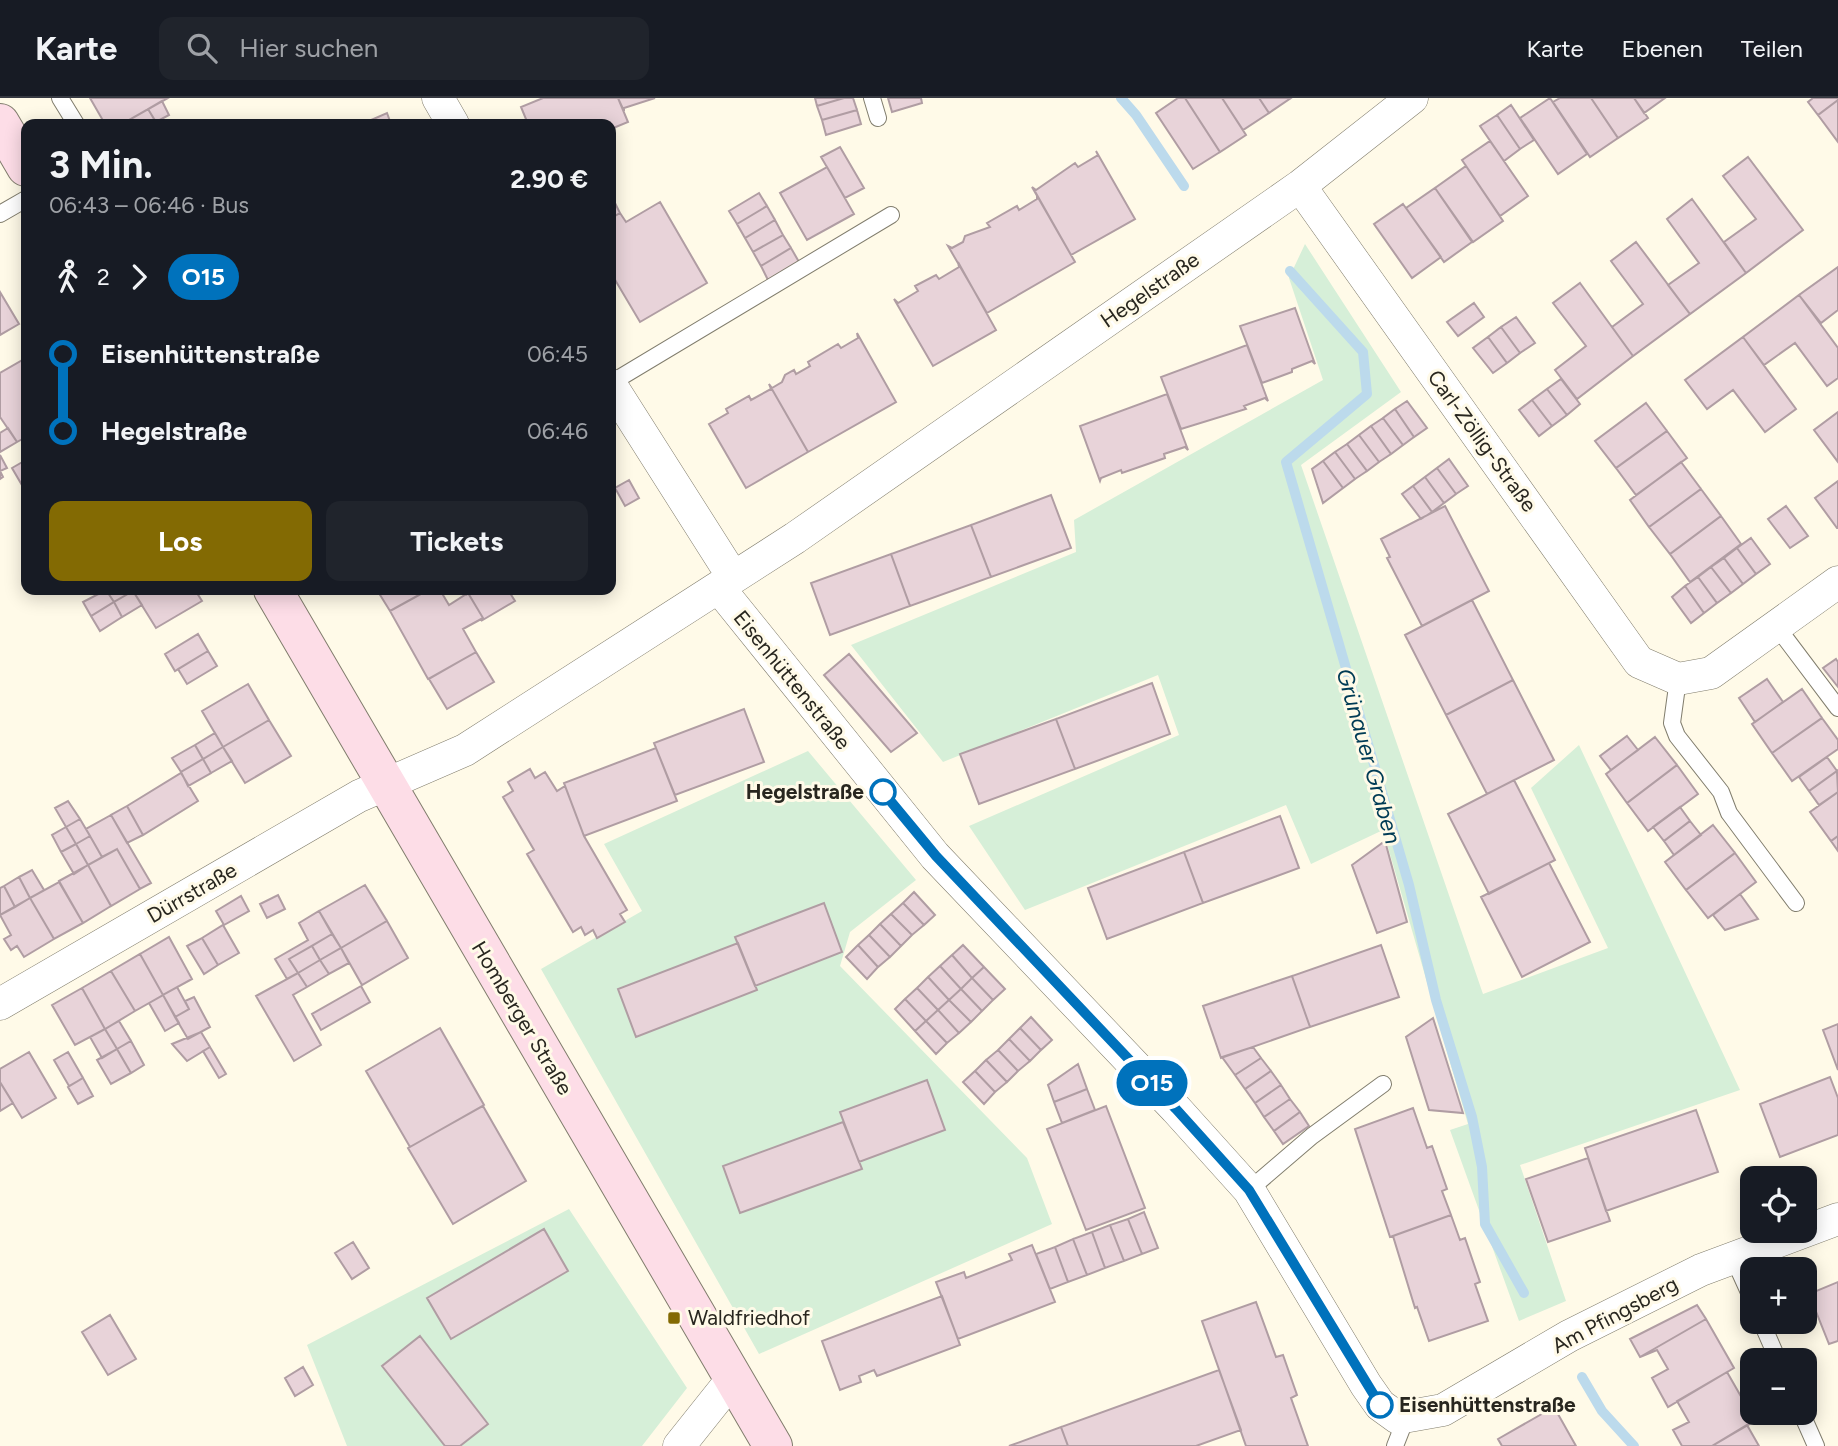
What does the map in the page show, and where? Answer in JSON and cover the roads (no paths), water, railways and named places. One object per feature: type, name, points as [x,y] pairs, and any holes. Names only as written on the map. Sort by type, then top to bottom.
[{"type":"main road","points":[[0,123],[21,159]]},
{"type":"main road","name":"Homberger Straße","points":[[276,595],[773,1446]]},
{"type":"street","name":"Hegelstraße","points":[[384,783],[466,750],[795,538],[1300,186],[1412,98]]},
{"type":"street","name":"Carl-Zöllig-Straße","points":[[1300,186],[1639,662],[1678,680]]},
{"type":"street","name":"Eisenhüttenstraße","points":[[616,393],[726,582],[936,856],[1176,1109],[1249,1190],[1366,1385],[1399,1427]]},
{"type":"street","points":[[1678,680],[1711,673],[1838,582]]},
{"type":"street","name":"Dürrstraße","points":[[0,1003],[384,783]]},
{"type":"street","name":"Am Pfingsberg","points":[[1399,1427],[1443,1410],[1569,1336],[1701,1270],[1838,1219]]},
{"type":"street","points":[[679,1446],[734,1377]]},
{"type":"lane","points":[[61,98],[73,119]]},
{"type":"lane","points":[[872,98],[878,118]]},
{"type":"lane","points":[[0,214],[21,202]]},
{"type":"lane","points":[[616,381],[891,215]]},
{"type":"lane","points":[[1777,627],[1838,708]]},
{"type":"lane","points":[[1678,680],[1672,723],[1677,736],[1721,792],[1729,813],[1796,903]]},
{"type":"lane","points":[[1249,1190],[1312,1136],[1382,1084]]},
{"type":"lane","points":[[1733,1257],[1740,1272]]},
{"type":"lane","points":[[1807,1425],[1816,1446]]},
{"type":"waterway","name":"Grünauer Graben","points":[[1121,98],[1136,115],[1184,186]]},
{"type":"waterway","name":"Grünauer Graben","points":[[1290,271],[1363,352],[1367,394],[1286,462],[1409,885],[1436,1000],[1472,1117],[1482,1167],[1485,1224],[1524,1293]]},
{"type":"waterway","name":"Grünauer Graben","points":[[1582,1377],[1602,1411],[1634,1446]]},
{"type":"place","name":"Hegelstraße","points":[[883,792]]},
{"type":"place","name":"Waldfriedhof","points":[[674,1318]]},
{"type":"place","name":"Eisenhüttenstraße","points":[[1380,1405]]}]
